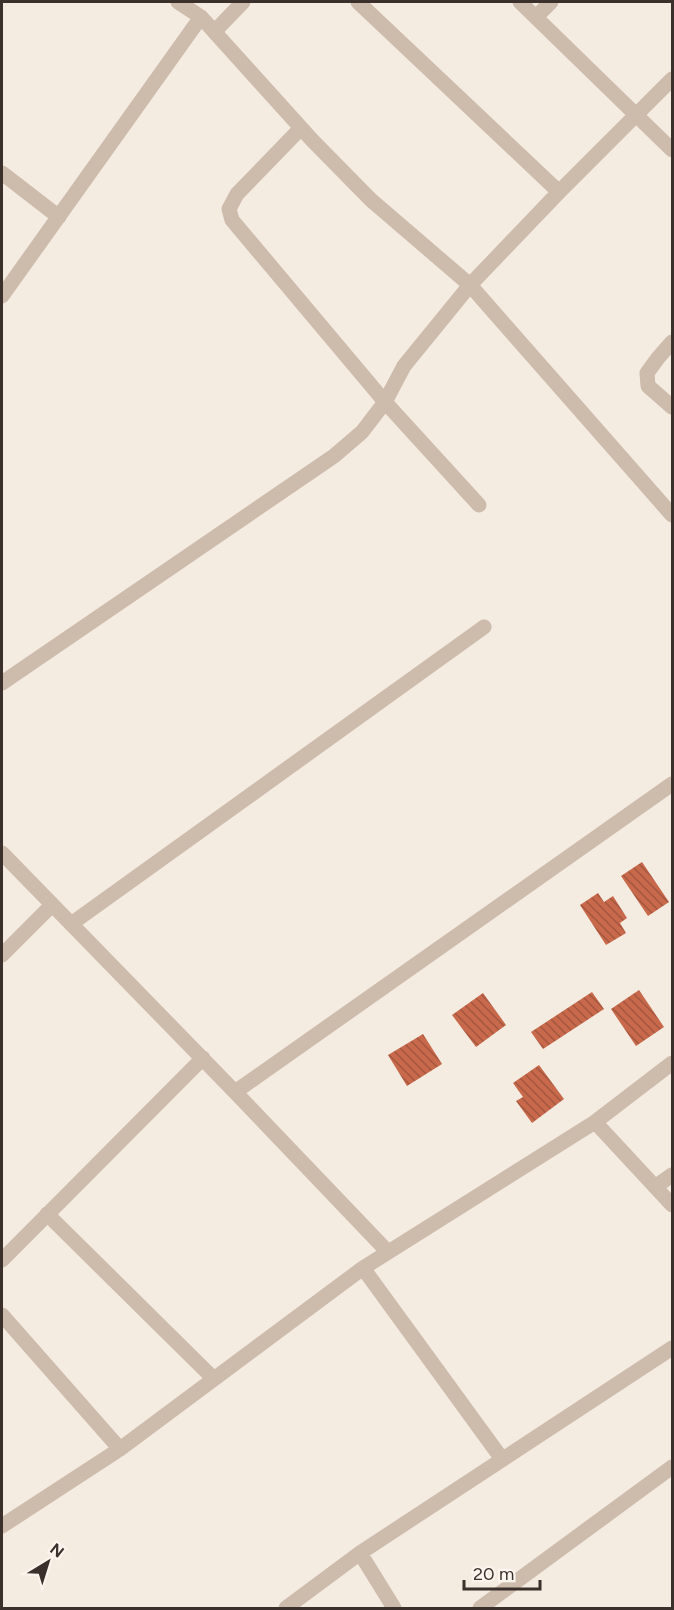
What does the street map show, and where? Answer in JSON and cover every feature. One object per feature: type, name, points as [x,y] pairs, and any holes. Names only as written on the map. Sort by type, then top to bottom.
[{"type":"street","points":[[178,2],[201,17],[301,128],[371,200],[470,285],[672,515]]},
{"type":"street","points":[[215,32],[243,2]]},
{"type":"street","points":[[358,2],[558,192]]},
{"type":"street","points":[[520,2],[672,150]]},
{"type":"street","points":[[536,17],[551,2]]},
{"type":"street","points":[[2,295],[201,17]]},
{"type":"street","points":[[2,683],[334,456],[362,432],[385,402],[404,366],[470,285],[558,192],[672,79]]},
{"type":"street","points":[[301,128],[237,194],[229,209],[232,220],[385,402],[479,505]]},
{"type":"street","points":[[2,173],[59,216]]},
{"type":"street","points":[[672,342],[647,373],[648,386],[672,407]]},
{"type":"street","points":[[71,924],[484,627]]},
{"type":"street","points":[[235,1092],[672,784]]},
{"type":"street","points":[[2,853],[387,1251]]},
{"type":"street","points":[[2,955],[52,904]]},
{"type":"street","points":[[2,1260],[203,1059]]},
{"type":"street","points":[[2,1526],[120,1449],[387,1251],[595,1122],[672,1063]]},
{"type":"street","points":[[595,1122],[672,1206]]},
{"type":"street","points":[[655,1187],[672,1175]]},
{"type":"street","points":[[47,1214],[214,1379]]},
{"type":"street","points":[[363,1268],[502,1459]]},
{"type":"street","points":[[2,1315],[120,1449]]},
{"type":"street","points":[[286,1608],[360,1553],[672,1348]]},
{"type":"street","points":[[480,1608],[672,1467]]},
{"type":"street","points":[[360,1553],[394,1608]]},
{"type":"building","points":[[642,862],[669,902],[648,916],[621,876]]},
{"type":"building","points":[[598,893],[604,902],[613,896],[627,918],[620,923],[626,933],[606,945],[580,905]]},
{"type":"building","points":[[639,990],[664,1027],[636,1046],[611,1009]]},
{"type":"building","points":[[592,992],[604,1009],[543,1049],[531,1032]]},
{"type":"building","points":[[483,993],[506,1025],[476,1047],[452,1015]]},
{"type":"building","points":[[423,1034],[442,1064],[407,1086],[388,1055]]},
{"type":"building","points":[[539,1065],[564,1099],[532,1123],[516,1101],[523,1097],[513,1083]]}]
